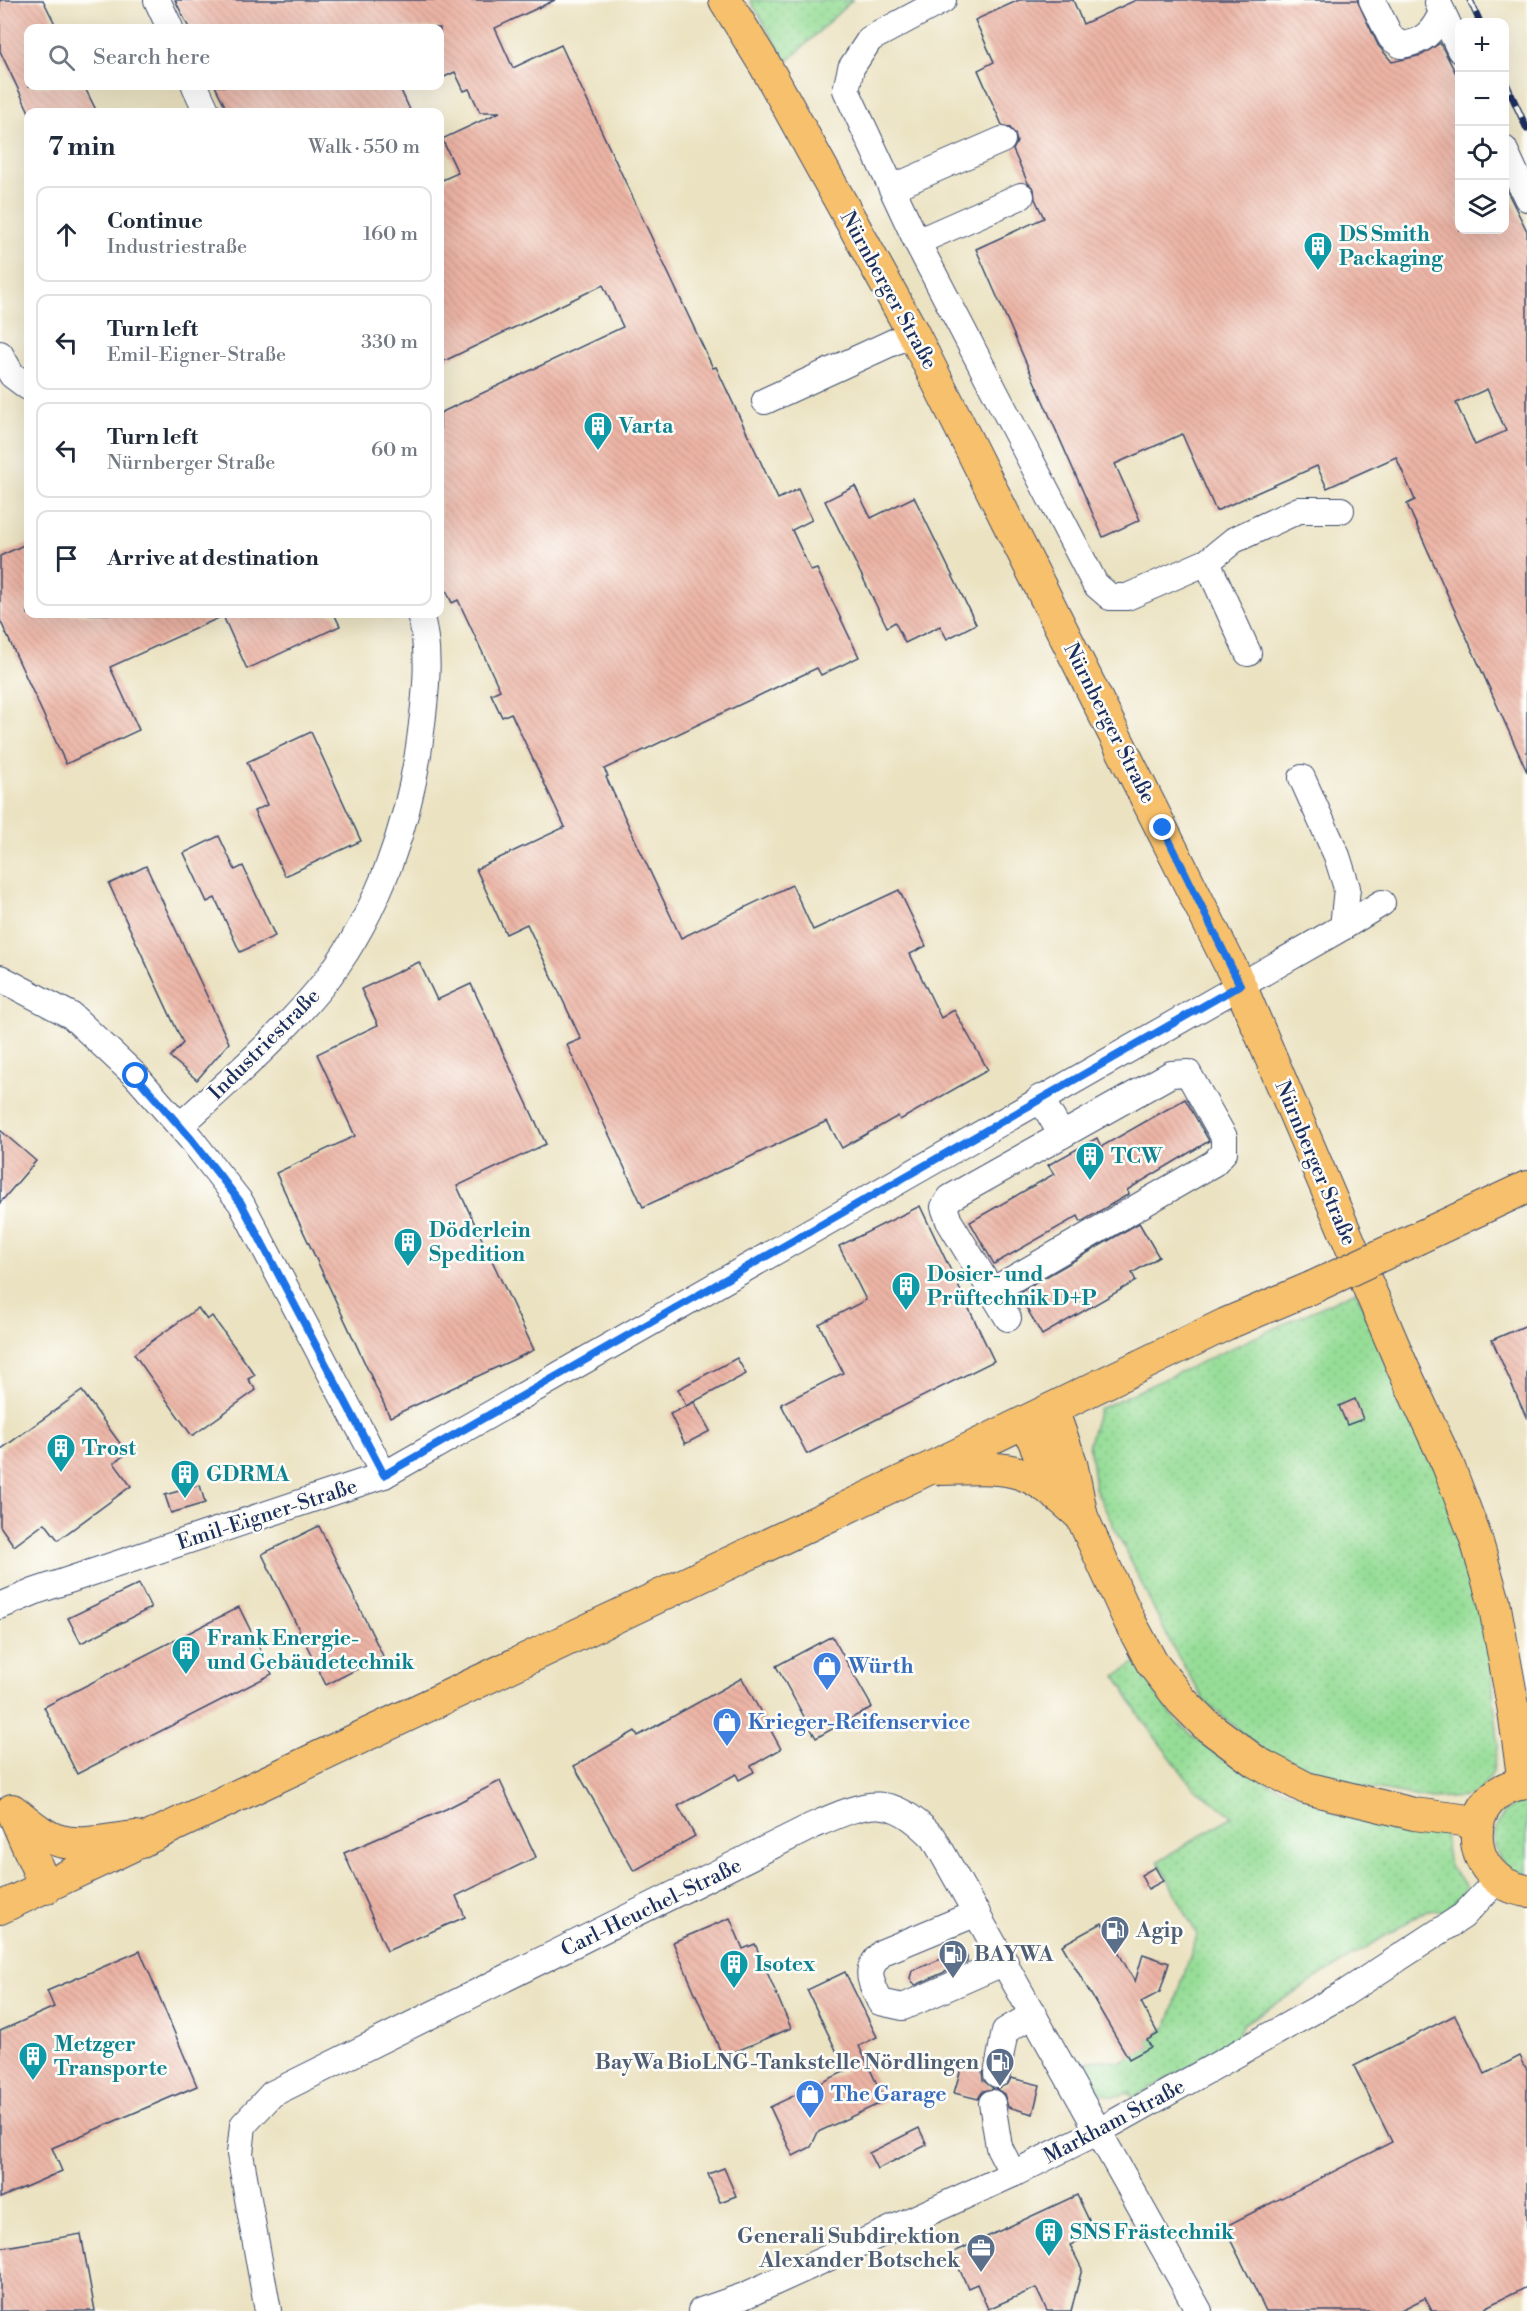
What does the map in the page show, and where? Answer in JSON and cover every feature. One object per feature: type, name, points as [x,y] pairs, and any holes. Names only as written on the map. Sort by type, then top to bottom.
[{"type":"main road","name":"Nürnberger Straße","points":[[725,0],[765,65],[913,333],[1240,985],[1402,1368],[1448,1465],[1476,1539],[1494,1602],[1526,1783]]},
{"type":"main road","points":[[4,1813],[24,1898],[1039,1416],[1226,1324],[1311,1288],[1527,1187]]},
{"type":"main road","points":[[1039,1416],[1071,1463],[1082,1517],[1152,1663],[1182,1701],[1227,1743],[1256,1762],[1306,1788],[1414,1814],[1478,1822]]},
{"type":"main road","points":[[1039,1416],[1057,1495]]},
{"type":"main road","points":[[928,1469],[1016,1470],[1039,1480],[1082,1517]]},
{"type":"main road","points":[[1526,1783],[1509,1787],[1495,1796],[1485,1807],[1478,1822],[1476,1838],[1479,1854],[1486,1869],[1497,1880],[1513,1889],[1527,1891]]},
{"type":"main road","points":[[4,1813],[61,1841],[79,1842],[161,1834]]},
{"type":"street","points":[[157,0],[168,24]]},
{"type":"street","points":[[943,0],[870,39],[851,68],[846,90],[917,242],[1095,584],[1110,597],[1127,597],[1207,562],[1234,540],[1299,510],[1341,510]]},
{"type":"street","points":[[1372,0],[1391,38],[1401,45],[1418,43],[1435,29],[1439,6]]},
{"type":"street","points":[[1439,6],[1455,40]]},
{"type":"street","points":[[197,90],[205,108]]},
{"type":"street","points":[[892,188],[1002,140]]},
{"type":"street","points":[[1509,160],[1527,198]]},
{"type":"street","points":[[917,242],[1021,196]]},
{"type":"street","points":[[765,401],[913,333]]},
{"type":"street","points":[[0,354],[12,375],[24,384]]},
{"type":"street","points":[[1207,562],[1248,653]]},
{"type":"street","name":"Industriestraße","points":[[180,1126],[285,1028],[328,977],[369,913],[396,845],[415,776],[425,705],[427,659],[421,618]]},
{"type":"street","points":[[1302,778],[1337,856],[1347,888],[1343,927]]},
{"type":"street","name":"Emil-Eigner-Straße","points":[[0,1605],[384,1475],[1382,903]]},
{"type":"street","points":[[0,978],[72,1016],[136,1076],[180,1126],[241,1203],[384,1475]]},
{"type":"street","points":[[992,1292],[1215,1163],[1224,1152],[1224,1137],[1193,1078],[1188,1073],[1171,1074],[950,1198],[944,1207],[949,1221],[992,1292],[1008,1318]]},
{"type":"street","points":[[1040,1098],[1062,1135]]},
{"type":"street","name":"Carl-Heuchel-Straße","points":[[268,2311],[240,2154],[243,2125],[273,2094],[331,2062],[855,1807],[884,1804],[912,1816],[934,1838],[1199,2311]]},
{"type":"street","name":"Markham Straße","points":[[701,2311],[746,2304],[1099,2131],[1342,1995],[1463,1916],[1497,1880]]},
{"type":"street","points":[[977,1913],[883,1952],[871,1964],[869,1977],[880,2002],[903,2007],[1005,1962]]},
{"type":"street","points":[[997,2074],[1005,2031],[1034,2014]]},
{"type":"street","points":[[992,2103],[999,2147],[1013,2174]]},
{"type":"green space","points":[[750,0],[852,0],[787,62]]},
{"type":"green space","points":[[1356,1291],[1441,1469],[1486,1609],[1498,1743],[1492,1774],[1480,1791],[1466,1797],[1432,1799],[1356,1786],[1263,1750],[1205,1702],[1172,1646],[1095,1488],[1089,1443],[1099,1409]]},
{"type":"green space","points":[[1137,1661],[1170,1713],[1212,1751],[1242,1770],[1273,1785],[1341,1808],[1444,1833],[1449,1866],[1466,1886],[1459,1898],[1445,1911],[1427,1910],[1243,2024],[1233,2043],[1133,2098],[1130,2092],[1112,2096],[1105,2095],[1096,2086],[1085,2063],[1093,2060],[1121,2062],[1151,2047],[1147,2040],[1167,2027],[1197,1935],[1158,1861],[1233,1816],[1193,1787],[1142,1720],[1116,1676]]},
{"type":"green space","points":[[1527,1800],[1527,1874],[1512,1869],[1502,1861],[1496,1850],[1494,1838],[1503,1815],[1513,1806]]},
{"type":"building","points":[[0,0],[43,0],[55,24],[24,24],[24,90],[86,90],[95,108],[27,108],[0,51]]},
{"type":"building","points":[[175,0],[555,0],[495,28],[513,68],[561,45],[713,368],[716,367],[778,499],[798,489],[812,520],[792,530],[811,571],[817,569],[859,657],[821,675],[817,668],[604,769],[608,776],[606,777],[681,938],[792,885],[813,930],[899,890],[926,946],[910,954],[941,1018],[954,1010],[988,1070],[900,1120],[898,1116],[842,1148],[827,1121],[643,1207],[567,1045],[581,1039],[527,924],[506,934],[476,869],[565,827],[511,713],[502,717],[491,694],[500,690],[458,600],[452,603],[444,586],[444,411],[623,327],[603,285],[444,361],[444,179],[458,173],[444,143],[444,138],[500,112],[480,112],[469,89],[464,91],[455,72],[444,77],[444,24],[187,24]]},
{"type":"building","name":"DS Smith Packaging","points":[[1019,0],[1073,0],[1083,24],[1136,0],[1357,0],[1378,45],[1392,62],[1422,55],[1440,43],[1455,72],[1455,234],[1509,234],[1509,195],[1527,231],[1527,772],[1407,504],[1415,500],[1396,457],[1327,488],[1317,466],[1216,511],[1182,434],[1115,464],[1140,520],[1103,537],[976,249],[1044,218],[1035,199],[1034,189],[1028,183],[1013,150],[1017,142],[1015,134],[1010,128],[1002,125],[978,70],[994,62],[975,20]],"holes":[[[1487,389],[1506,431],[1475,445],[1456,403]]]},
{"type":"building","points":[[217,90],[401,90],[409,108],[226,108]]},
{"type":"building","points":[[855,486],[871,518],[914,497],[976,624],[947,639],[940,626],[905,643],[895,622],[887,627],[825,501]]},
{"type":"building","points":[[24,545],[24,618],[219,618],[110,667],[139,730],[66,764],[0,620],[0,556]]},
{"type":"building","points":[[224,618],[336,618],[340,626],[247,669]]},
{"type":"building","points":[[311,732],[361,841],[285,876],[254,811],[267,805],[247,762]]},
{"type":"building","points":[[219,836],[235,870],[243,866],[275,936],[240,952],[215,898],[207,902],[184,853]]},
{"type":"building","points":[[146,866],[229,1043],[197,1080],[170,1057],[183,1043],[109,884]]},
{"type":"building","name":"Döderlein Spedition","points":[[419,962],[437,1000],[471,984],[546,1144],[457,1186],[534,1350],[390,1417],[276,1173],[355,1136],[317,1054],[378,1025],[361,989]]},
{"type":"building","name":"TCW","points":[[1185,1099],[1209,1141],[1127,1190],[1129,1194],[1081,1222],[1078,1216],[994,1264],[970,1222],[1054,1174],[1048,1165],[1097,1138],[1101,1147]]},
{"type":"building","points":[[0,1130],[36,1161],[0,1203]]},
{"type":"building","name":"Dosier- und Prüftechnik D+P","points":[[920,1206],[994,1361],[807,1454],[781,1404],[843,1373],[819,1324],[866,1300],[839,1246]]},
{"type":"building","points":[[1139,1223],[1159,1257],[1132,1273],[1136,1281],[1042,1335],[1018,1293]]},
{"type":"building","points":[[198,1308],[207,1320],[212,1316],[255,1375],[248,1379],[256,1390],[192,1436],[134,1354]]},
{"type":"building","points":[[1527,1325],[1527,1419],[1492,1340]]},
{"type":"building","points":[[737,1358],[746,1374],[686,1406],[678,1389]]},
{"type":"building","name":"Trost","points":[[82,1391],[127,1453],[114,1463],[131,1486],[58,1540],[45,1523],[14,1546],[0,1526],[0,1450]]},
{"type":"building","points":[[1355,1399],[1363,1419],[1347,1425],[1339,1406]]},
{"type":"building","points":[[694,1402],[710,1431],[685,1444],[670,1414]]},
{"type":"building","name":"GDRMA","points":[[200,1485],[205,1503],[171,1513],[165,1495]]},
{"type":"building","points":[[319,1526],[383,1656],[326,1685],[262,1554]]},
{"type":"building","points":[[139,1584],[151,1608],[81,1643],[68,1618]]},
{"type":"building","name":"Frank Energie- und Gebäudetechnik","points":[[239,1607],[272,1674],[77,1774],[44,1707]]},
{"type":"building","points":[[832,1636],[872,1707],[816,1738],[776,1666]]},
{"type":"building","points":[[742,1678],[781,1749],[751,1766],[754,1772],[739,1780],[736,1774],[678,1806],[695,1836],[634,1871],[574,1766],[635,1731],[638,1736]]},
{"type":"building","points":[[500,1781],[536,1857],[456,1896],[465,1917],[387,1951],[344,1853],[446,1809]]},
{"type":"building","points":[[1155,1867],[1163,1881],[1148,1889],[1141,1875]]},
{"type":"building","name":"Isotex","points":[[730,1918],[743,1949],[755,1944],[791,2028],[723,2057],[673,1942]]},
{"type":"building","points":[[1102,1923],[1135,1982],[1143,1954],[1169,1963],[1160,1992],[1141,2002],[1158,2034],[1147,2040],[1151,2047],[1129,2059],[1062,1945]]},
{"type":"building","points":[[140,1951],[197,2086],[52,2148],[62,2171],[0,2198],[0,2031],[54,2007],[47,1991]]},
{"type":"building","points":[[960,1951],[967,1957],[967,1962],[916,1985],[912,1983],[910,1978],[912,1971]]},
{"type":"building","points":[[845,1972],[877,2037],[859,2046],[885,2101],[818,2132],[811,2147],[793,2156],[770,2107],[846,2071],[807,1990]]},
{"type":"building","points":[[1455,2015],[1485,2074],[1520,2056],[1527,2070],[1527,2287],[1479,2311],[1432,2311],[1425,2298],[1399,2311],[1266,2311],[1224,2227],[1392,2142],[1354,2066]]},
{"type":"building","points":[[962,2065],[982,2070],[983,2080],[994,2089],[983,2091],[978,2099],[954,2093]]},
{"type":"building","points":[[1011,2078],[1040,2085],[1033,2114],[1008,2107],[1004,2094],[996,2089],[1008,2084]]},
{"type":"building","points":[[919,2128],[927,2145],[877,2169],[869,2153]]},
{"type":"building","points":[[724,2168],[736,2196],[720,2202],[708,2174]]},
{"type":"building","points":[[1077,2195],[1095,2233],[1070,2245],[1082,2269],[1071,2311],[1047,2311],[1036,2288],[988,2309],[977,2284],[968,2288],[952,2253]]},
{"type":"building","points":[[81,2234],[95,2311],[0,2311],[0,2248]]},
{"type":"railway","points":[[1470,0],[1478,18]]},
{"type":"railway","points":[[1509,90],[1527,129]]},
{"type":"place","name":"DS Smith Packaging","points":[[1318,272]]},
{"type":"place","name":"Varta","points":[[598,452]]},
{"type":"place","name":"TCW","points":[[1090,1182]]},
{"type":"place","name":"Döderlein Spedition","points":[[408,1268]]},
{"type":"place","name":"Dosier- und Prüftechnik D+P","points":[[906,1312]]},
{"type":"place","name":"Trost","points":[[61,1474]]},
{"type":"place","name":"GDRMA","points":[[185,1500]]},
{"type":"place","name":"Frank Energie- und Gebäudetechnik","points":[[186,1676]]},
{"type":"place","name":"Würth","points":[[827,1692]]},
{"type":"place","name":"Krieger-Reifenservice","points":[[727,1748]]},
{"type":"place","name":"Agip","points":[[1115,1956]]},
{"type":"place","name":"BAYWA","points":[[953,1980]]},
{"type":"place","name":"Isotex","points":[[734,1990]]},
{"type":"place","name":"Metzger Transporte","points":[[33,2082]]},
{"type":"place","name":"BayWa BioLNG-Tankstelle Nördlingen","points":[[1000,2088]]},
{"type":"place","name":"The Garage","points":[[810,2120]]},
{"type":"place","name":"SNS Frästechnik","points":[[1049,2258]]},
{"type":"place","name":"Generali Subdirektion Alexander Botschek","points":[[981,2274]]},
{"type":"route","points":[[136,1076],[191,1139],[241,1203],[384,1475],[1240,985],[1163,828]]}]
